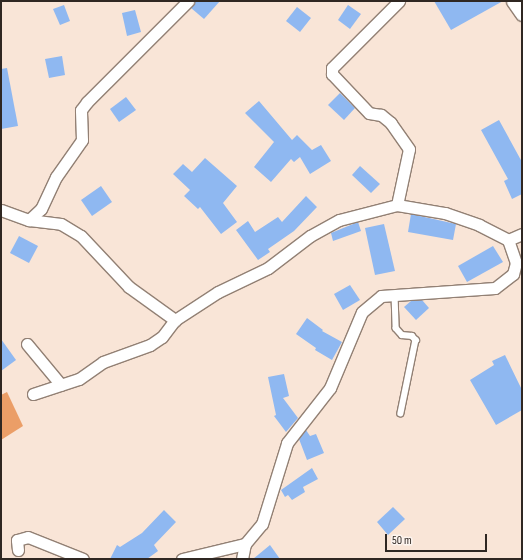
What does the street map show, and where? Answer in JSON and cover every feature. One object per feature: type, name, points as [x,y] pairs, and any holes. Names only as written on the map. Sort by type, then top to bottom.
[{"type":"street","points":[[29,220],[41,209],[56,177],[82,140],[81,110],[87,102],[188,1]]},
{"type":"street","points":[[397,205],[409,149],[391,123],[382,115],[369,112],[332,74],[332,68],[399,1]]},
{"type":"street","points":[[513,1],[522,14]]},
{"type":"street","points":[[33,394],[79,380],[103,362],[150,345],[162,337],[175,320],[218,292],[268,268],[310,236],[339,220],[397,205],[445,213],[479,225],[508,240],[516,263],[513,274],[495,288],[381,296],[362,312],[330,388],[287,443],[262,524],[245,544],[242,559]]},
{"type":"street","points":[[1,210],[29,220],[61,224],[81,236],[129,287],[175,320]]},
{"type":"street","points":[[508,240],[522,234]]},
{"type":"street","points":[[27,344],[61,385]]},
{"type":"street","points":[[18,550],[16,540],[28,537],[83,559]]},
{"type":"street","points":[[188,558],[210,554],[245,544]]},
{"type":"lane","points":[[395,295],[395,322],[398,332],[412,336],[416,340],[400,413]]},
{"type":"shaded area","points":[[7,392],[23,426],[1,440],[1,395]]},
{"type":"building","points":[[195,1],[220,1],[204,19],[191,8]]},
{"type":"building","points":[[434,1],[503,1],[451,30]]},
{"type":"building","points":[[64,5],[70,21],[60,25],[53,9]]},
{"type":"building","points":[[348,5],[361,14],[350,29],[338,20]]},
{"type":"building","points":[[297,7],[311,18],[300,32],[286,21]]},
{"type":"building","points":[[135,10],[141,32],[127,36],[122,13]]},
{"type":"building","points":[[62,56],[65,75],[49,78],[45,59]]},
{"type":"building","points":[[7,68],[18,126],[1,129],[1,69]]},
{"type":"building","points":[[340,93],[355,108],[344,120],[328,105]]},
{"type":"building","points":[[126,97],[136,110],[119,122],[110,109]]},
{"type":"building","points":[[259,101],[292,140],[297,135],[312,150],[321,145],[331,161],[310,174],[300,157],[294,162],[291,159],[271,182],[254,167],[274,142],[245,113]]},
{"type":"building","points":[[499,120],[522,162],[522,194],[512,199],[504,181],[508,179],[481,130]]},
{"type":"building","points":[[205,158],[237,186],[223,203],[237,222],[221,234],[200,207],[198,209],[184,196],[190,190],[173,174],[183,164],[192,172]]},
{"type":"building","points":[[360,166],[380,184],[371,193],[352,175]]},
{"type":"building","points":[[101,186],[112,202],[92,216],[81,200]]},
{"type":"building","points":[[306,196],[317,207],[294,231],[268,249],[270,252],[258,260],[236,230],[248,221],[255,232],[278,217],[282,222]]},
{"type":"building","points":[[411,214],[456,224],[453,240],[408,232]]},
{"type":"building","points":[[358,222],[361,231],[333,241],[331,233]]},
{"type":"building","points":[[384,224],[395,271],[375,275],[365,228]]},
{"type":"building","points":[[19,236],[38,246],[29,263],[10,253]]},
{"type":"building","points":[[493,246],[503,262],[467,282],[458,266]]},
{"type":"building","points":[[350,285],[360,300],[343,310],[334,294]]},
{"type":"building","points":[[422,300],[429,308],[416,320],[404,307],[411,301]]},
{"type":"building","points":[[307,318],[323,330],[322,331],[342,342],[332,360],[315,350],[316,348],[296,334]]},
{"type":"building","points":[[1,339],[16,360],[1,371]]},
{"type":"building","points":[[505,355],[522,390],[522,410],[496,425],[470,380],[494,365],[492,361]]},
{"type":"building","points":[[284,374],[289,396],[283,398],[298,418],[286,432],[274,416],[276,415],[268,377]]},
{"type":"building","points":[[306,430],[310,436],[316,434],[324,453],[307,460],[299,439]]},
{"type":"building","points":[[312,468],[318,479],[303,487],[305,492],[292,500],[288,495],[285,497],[281,490]]},
{"type":"building","points":[[393,507],[405,519],[388,535],[377,522]]},
{"type":"building","points":[[164,510],[176,522],[154,545],[158,551],[147,559],[110,559],[117,545],[120,547],[142,533]]},
{"type":"building","points":[[270,545],[280,559],[253,559]]}]
